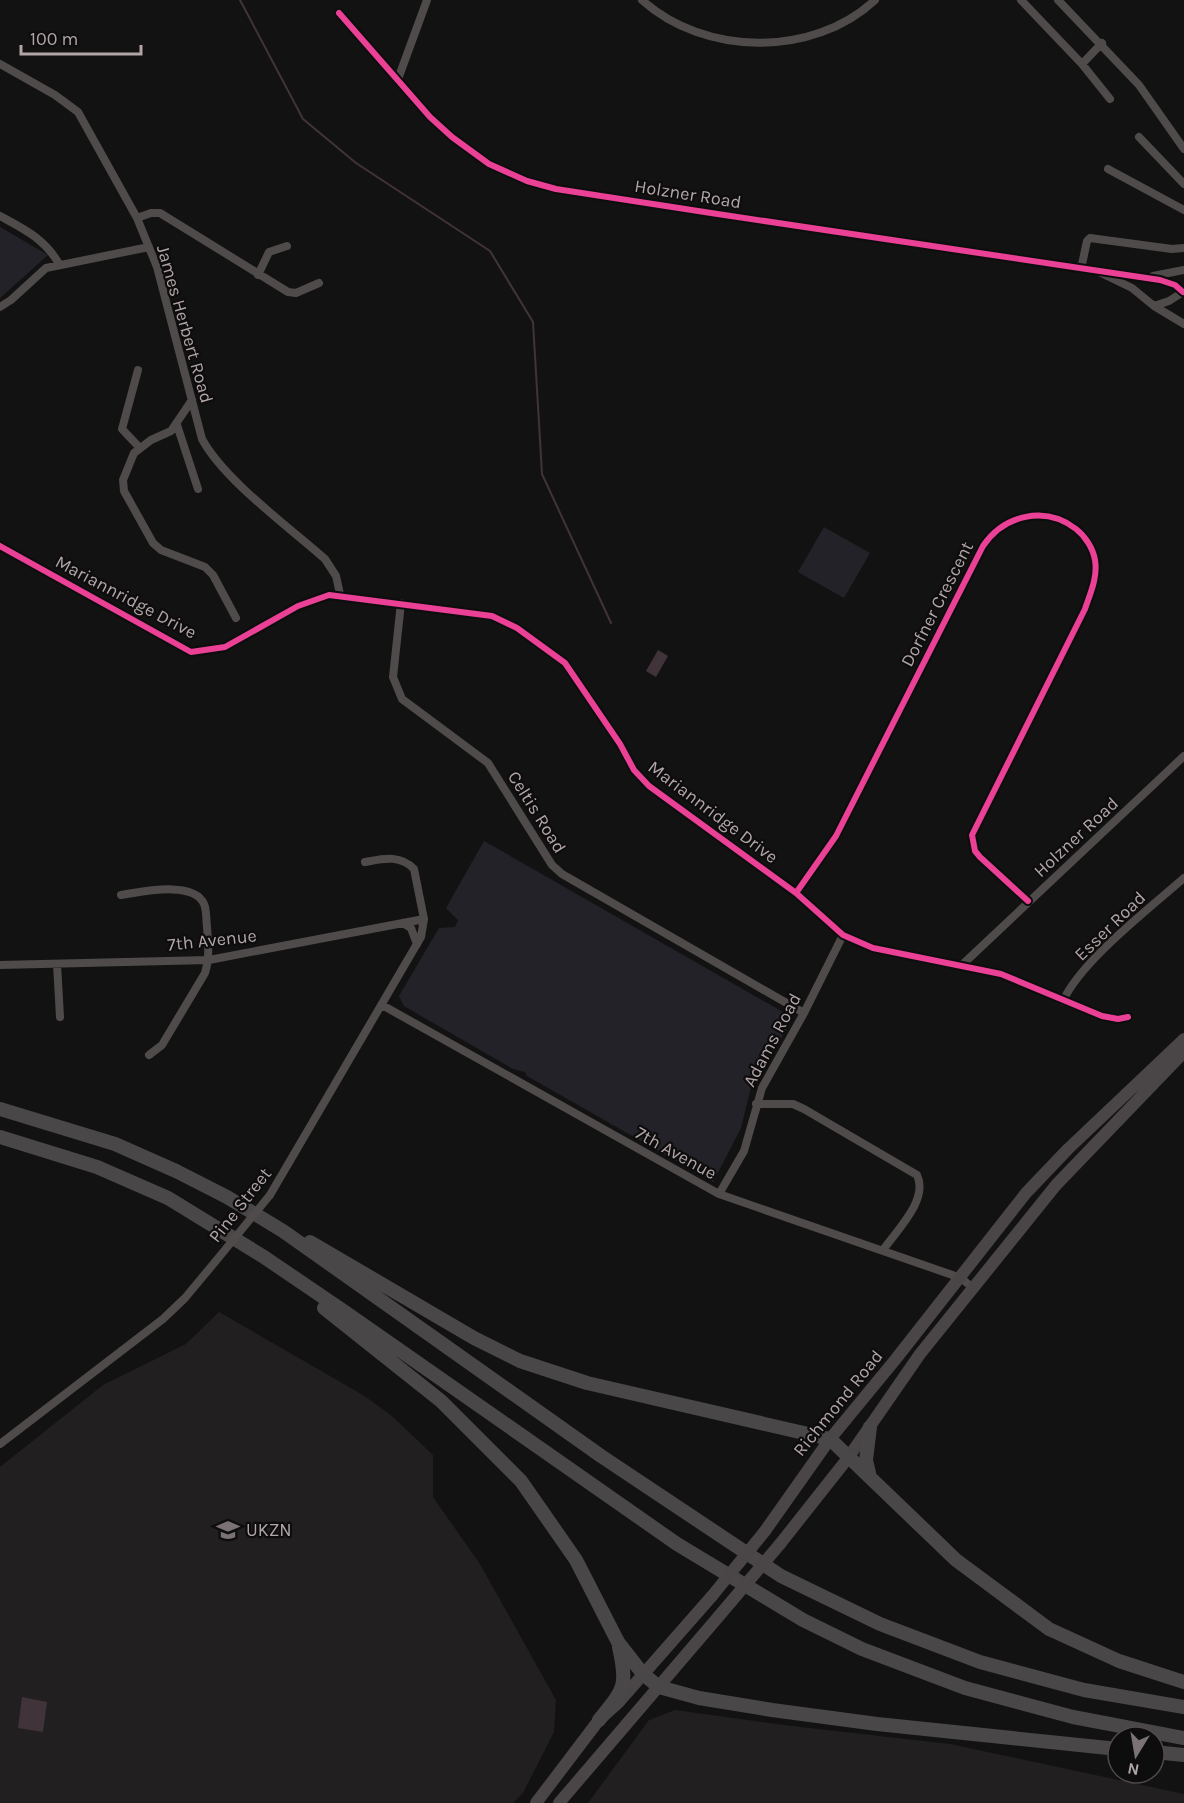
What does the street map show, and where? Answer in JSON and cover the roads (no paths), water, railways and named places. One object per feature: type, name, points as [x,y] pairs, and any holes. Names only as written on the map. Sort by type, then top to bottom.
[{"type":"highway","name":"Richmond Road","points":[[536,1803],[599,1720],[712,1596],[765,1531],[830,1438],[1044,1174],[1184,1039]]},
{"type":"highway","name":"Richmond Road","points":[[559,1803],[780,1544],[848,1458],[920,1354],[1056,1185],[1184,1052]]},
{"type":"highway","points":[[0,1109],[72,1130],[156,1162],[227,1197],[283,1231],[601,1456],[781,1576],[880,1624],[980,1662],[1084,1690],[1184,1707]]},
{"type":"highway","points":[[0,1137],[97,1167],[168,1198],[264,1257],[677,1544],[803,1620],[862,1649],[965,1688],[1073,1717],[1184,1738]]},
{"type":"highway","points":[[283,1231],[313,1243],[474,1338],[520,1361],[587,1383],[830,1438],[848,1458],[869,1473],[956,1560],[1049,1629],[1093,1651],[1184,1682]]},
{"type":"highway","points":[[264,1257],[271,1270],[351,1329],[441,1401],[521,1481],[576,1560],[618,1642],[643,1674],[659,1687],[709,1700],[877,1725],[1106,1748]]},
{"type":"highway","points":[[869,1473],[866,1460],[870,1427]]},
{"type":"highway","points":[[599,1720],[619,1696],[624,1682],[618,1642]]},
{"type":"highway","points":[[1166,1753],[1184,1755]]},
{"type":"street","points":[[398,79],[427,0]]},
{"type":"street","points":[[642,0],[681,27],[716,38],[781,42],[806,38],[834,28],[875,0]]},
{"type":"street","points":[[1021,0],[1082,64],[1110,99]]},
{"type":"street","points":[[1058,0],[1102,43],[1161,113],[1184,149]]},
{"type":"street","name":"Holzner Road","points":[[339,13],[430,117],[471,152],[508,174],[527,181],[567,190],[1097,271],[1132,288],[1154,306],[1184,324]]},
{"type":"street","points":[[1082,64],[1102,43]]},
{"type":"street","name":"James Herbert Road","points":[[0,64],[55,95],[78,112],[137,218],[157,267],[197,424],[210,455],[325,559],[336,576],[340,594]]},
{"type":"street","points":[[1139,137],[1184,184]]},
{"type":"street","points":[[1108,169],[1184,210]]},
{"type":"street","points":[[137,218],[151,213],[160,213],[258,275],[292,293],[319,283]]},
{"type":"street","points":[[0,216],[37,237],[52,250],[59,264]]},
{"type":"street","points":[[1081,269],[1087,241],[1090,238],[1172,249],[1184,248]]},
{"type":"street","points":[[258,275],[269,252],[286,246]]},
{"type":"street","points":[[0,307],[46,268],[149,247]]},
{"type":"street","points":[[1142,277],[1184,270]]},
{"type":"street","points":[[1097,271],[1142,277],[1173,284],[1183,290]]},
{"type":"street","points":[[1154,306],[1169,301],[1183,290]]},
{"type":"street","points":[[1183,290],[1184,303]]},
{"type":"street","points":[[138,370],[122,429],[139,447]]},
{"type":"street","points":[[192,400],[171,431],[139,447],[127,465],[123,480],[124,491],[147,535],[161,550],[205,567],[213,575],[236,618]]},
{"type":"street","points":[[177,425],[198,489]]},
{"type":"street","name":"Dorfner Crescent","points":[[796,894],[836,836],[989,536],[1017,518],[1046,515],[1057,518],[1081,533],[1089,544],[1095,559],[1095,576],[1085,609],[972,835],[975,851],[980,857],[1028,901]]},
{"type":"street","name":"Mariannridge Drive","points":[[0,546],[191,652],[225,647],[298,606],[319,597],[340,594],[501,619],[554,654],[579,679],[634,770],[649,786],[796,894],[843,935],[873,948],[963,964],[1001,974],[1063,1001],[1110,1018],[1128,1017]]},
{"type":"street","name":"Celtis Road","points":[[401,603],[393,677],[402,699],[488,763],[552,865],[804,1013]]},
{"type":"street","name":"Holzner Road","points":[[963,964],[1184,756]]},
{"type":"street","points":[[365,862],[388,858],[411,866],[417,881],[423,919]]},
{"type":"street","name":"Esser Road","points":[[1063,1001],[1076,982],[1111,943],[1184,878]]},
{"type":"street","points":[[121,895],[166,889],[186,890],[200,898],[205,906],[209,960],[205,973],[162,1046],[149,1055]]},
{"type":"street","name":"7th Avenue","points":[[0,965],[209,960],[423,919]]},
{"type":"street","name":"Pine Street","points":[[0,1444],[164,1318],[185,1298],[270,1195],[417,944],[423,929],[423,919]]},
{"type":"street","points":[[402,922],[411,928],[417,944]]},
{"type":"street","name":"Adams Road","points":[[720,1194],[744,1151],[762,1088],[804,1013],[843,935]]},
{"type":"street","points":[[57,964],[60,1017]]},
{"type":"street","name":"7th Avenue","points":[[382,1005],[720,1194],[961,1278],[974,1289]]},
{"type":"street","points":[[756,1104],[793,1104],[917,1175],[920,1189],[917,1200],[883,1250]]},
{"type":"waterway","points":[[240,0],[303,119],[356,163],[490,251],[533,322],[542,474],[611,623]]},
{"type":"place","name":"UKZN","points":[[228,1530]]}]
